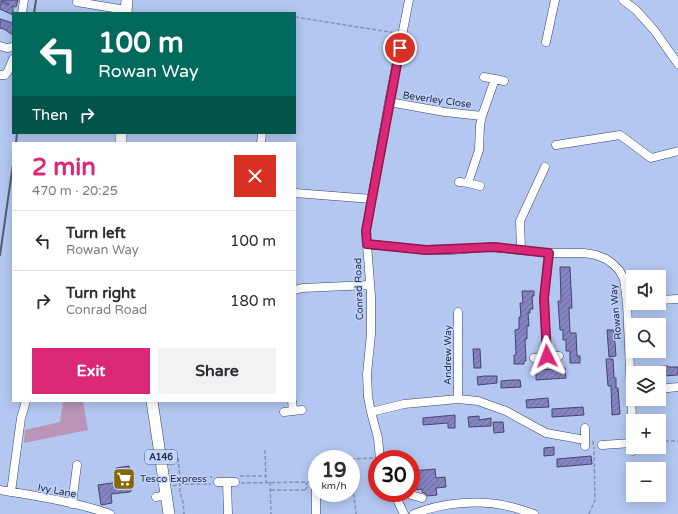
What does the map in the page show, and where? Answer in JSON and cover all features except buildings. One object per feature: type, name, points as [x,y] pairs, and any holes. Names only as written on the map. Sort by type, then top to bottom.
[{"type":"highway","name":"A146","points":[[152,402],[162,496],[169,514]]},
{"type":"street","points":[[22,12],[24,0]]},
{"type":"street","name":"Conrad Road","points":[[379,450],[378,438],[368,397],[367,374],[371,334],[370,285],[366,231],[409,0]]},
{"type":"street","points":[[546,42],[555,0]]},
{"type":"street","points":[[624,0],[636,10],[654,30],[678,64]]},
{"type":"street","points":[[77,2],[127,8]]},
{"type":"street","points":[[0,46],[12,48]]},
{"type":"street","points":[[0,75],[5,75],[12,61]]},
{"type":"street","points":[[484,77],[504,81]]},
{"type":"street","name":"Beverley Close","points":[[468,183],[479,150],[480,125],[482,116],[495,79]]},
{"type":"street","name":"Beverley Close","points":[[389,102],[445,112],[482,116]]},
{"type":"street","points":[[556,145],[620,135],[651,158],[678,151]]},
{"type":"street","points":[[521,250],[520,220],[545,167]]},
{"type":"street","points":[[460,182],[480,186]]},
{"type":"street","points":[[296,194],[372,198]]},
{"type":"street","name":"Rowan Way","points":[[367,244],[426,250],[453,250],[490,247],[549,253],[584,253],[596,255],[613,264],[619,270],[626,287]]},
{"type":"street","points":[[547,356],[544,298],[549,253]]},
{"type":"street","points":[[296,290],[302,288],[370,285]]},
{"type":"street","points":[[666,300],[678,299]]},
{"type":"street","name":"Rowan Way","points":[[630,310],[631,366]]},
{"type":"street","name":"Andrew Way","points":[[458,312],[458,399]]},
{"type":"street","points":[[534,358],[559,356]]},
{"type":"street","points":[[666,388],[678,387]]},
{"type":"street","points":[[371,412],[404,404],[458,399],[478,401],[506,411],[546,433],[585,443],[585,428]]},
{"type":"street","points":[[11,492],[21,418],[26,402]]},
{"type":"street","points":[[292,402],[289,412],[302,410]]},
{"type":"street","name":"Rowan Way","points":[[602,445],[626,447]]},
{"type":"street","points":[[72,504],[77,465]]},
{"type":"street","points":[[214,483],[235,482],[228,514]]},
{"type":"street","name":"Ivy Lane","points":[[0,490],[72,504],[110,514]]},
{"type":"street","points":[[314,502],[316,514]]},
{"type":"street","points":[[398,502],[404,514]]},
{"type":"street","points":[[414,514],[425,509],[446,505],[479,502],[506,505],[522,512],[534,514]]},
{"type":"street","points":[[446,505],[448,514]]},
{"type":"path","points":[[296,17],[402,34]]},
{"type":"path","points":[[585,443],[600,441],[602,445]]},
{"type":"path","points":[[666,441],[678,441]]},
{"type":"path","points":[[265,450],[266,482]]},
{"type":"path","points":[[589,514],[595,500],[594,450]]},
{"type":"path","points":[[178,458],[180,492],[184,502],[184,514]]},
{"type":"path","points":[[180,477],[210,477]]},
{"type":"path","points":[[235,482],[270,482],[308,485]]},
{"type":"path","points":[[270,482],[271,514]]},
{"type":"path","points":[[180,484],[214,483]]},
{"type":"path","points":[[271,490],[308,485]]},
{"type":"path","points":[[355,502],[356,514]]},
{"type":"shaded area","points":[[63,402],[83,402],[88,430],[24,443],[25,430],[60,422]]},
{"type":"railway","points":[[34,12],[36,0]]},
{"type":"railway","points":[[16,142],[17,134]]},
{"type":"railway","points":[[0,255],[12,171]]},
{"type":"place","name":"Tesco Express","points":[[124,479]]},
{"type":"route","points":[[400,48],[366,231],[367,244],[426,250],[495,247],[549,253],[544,298],[547,356]]}]
